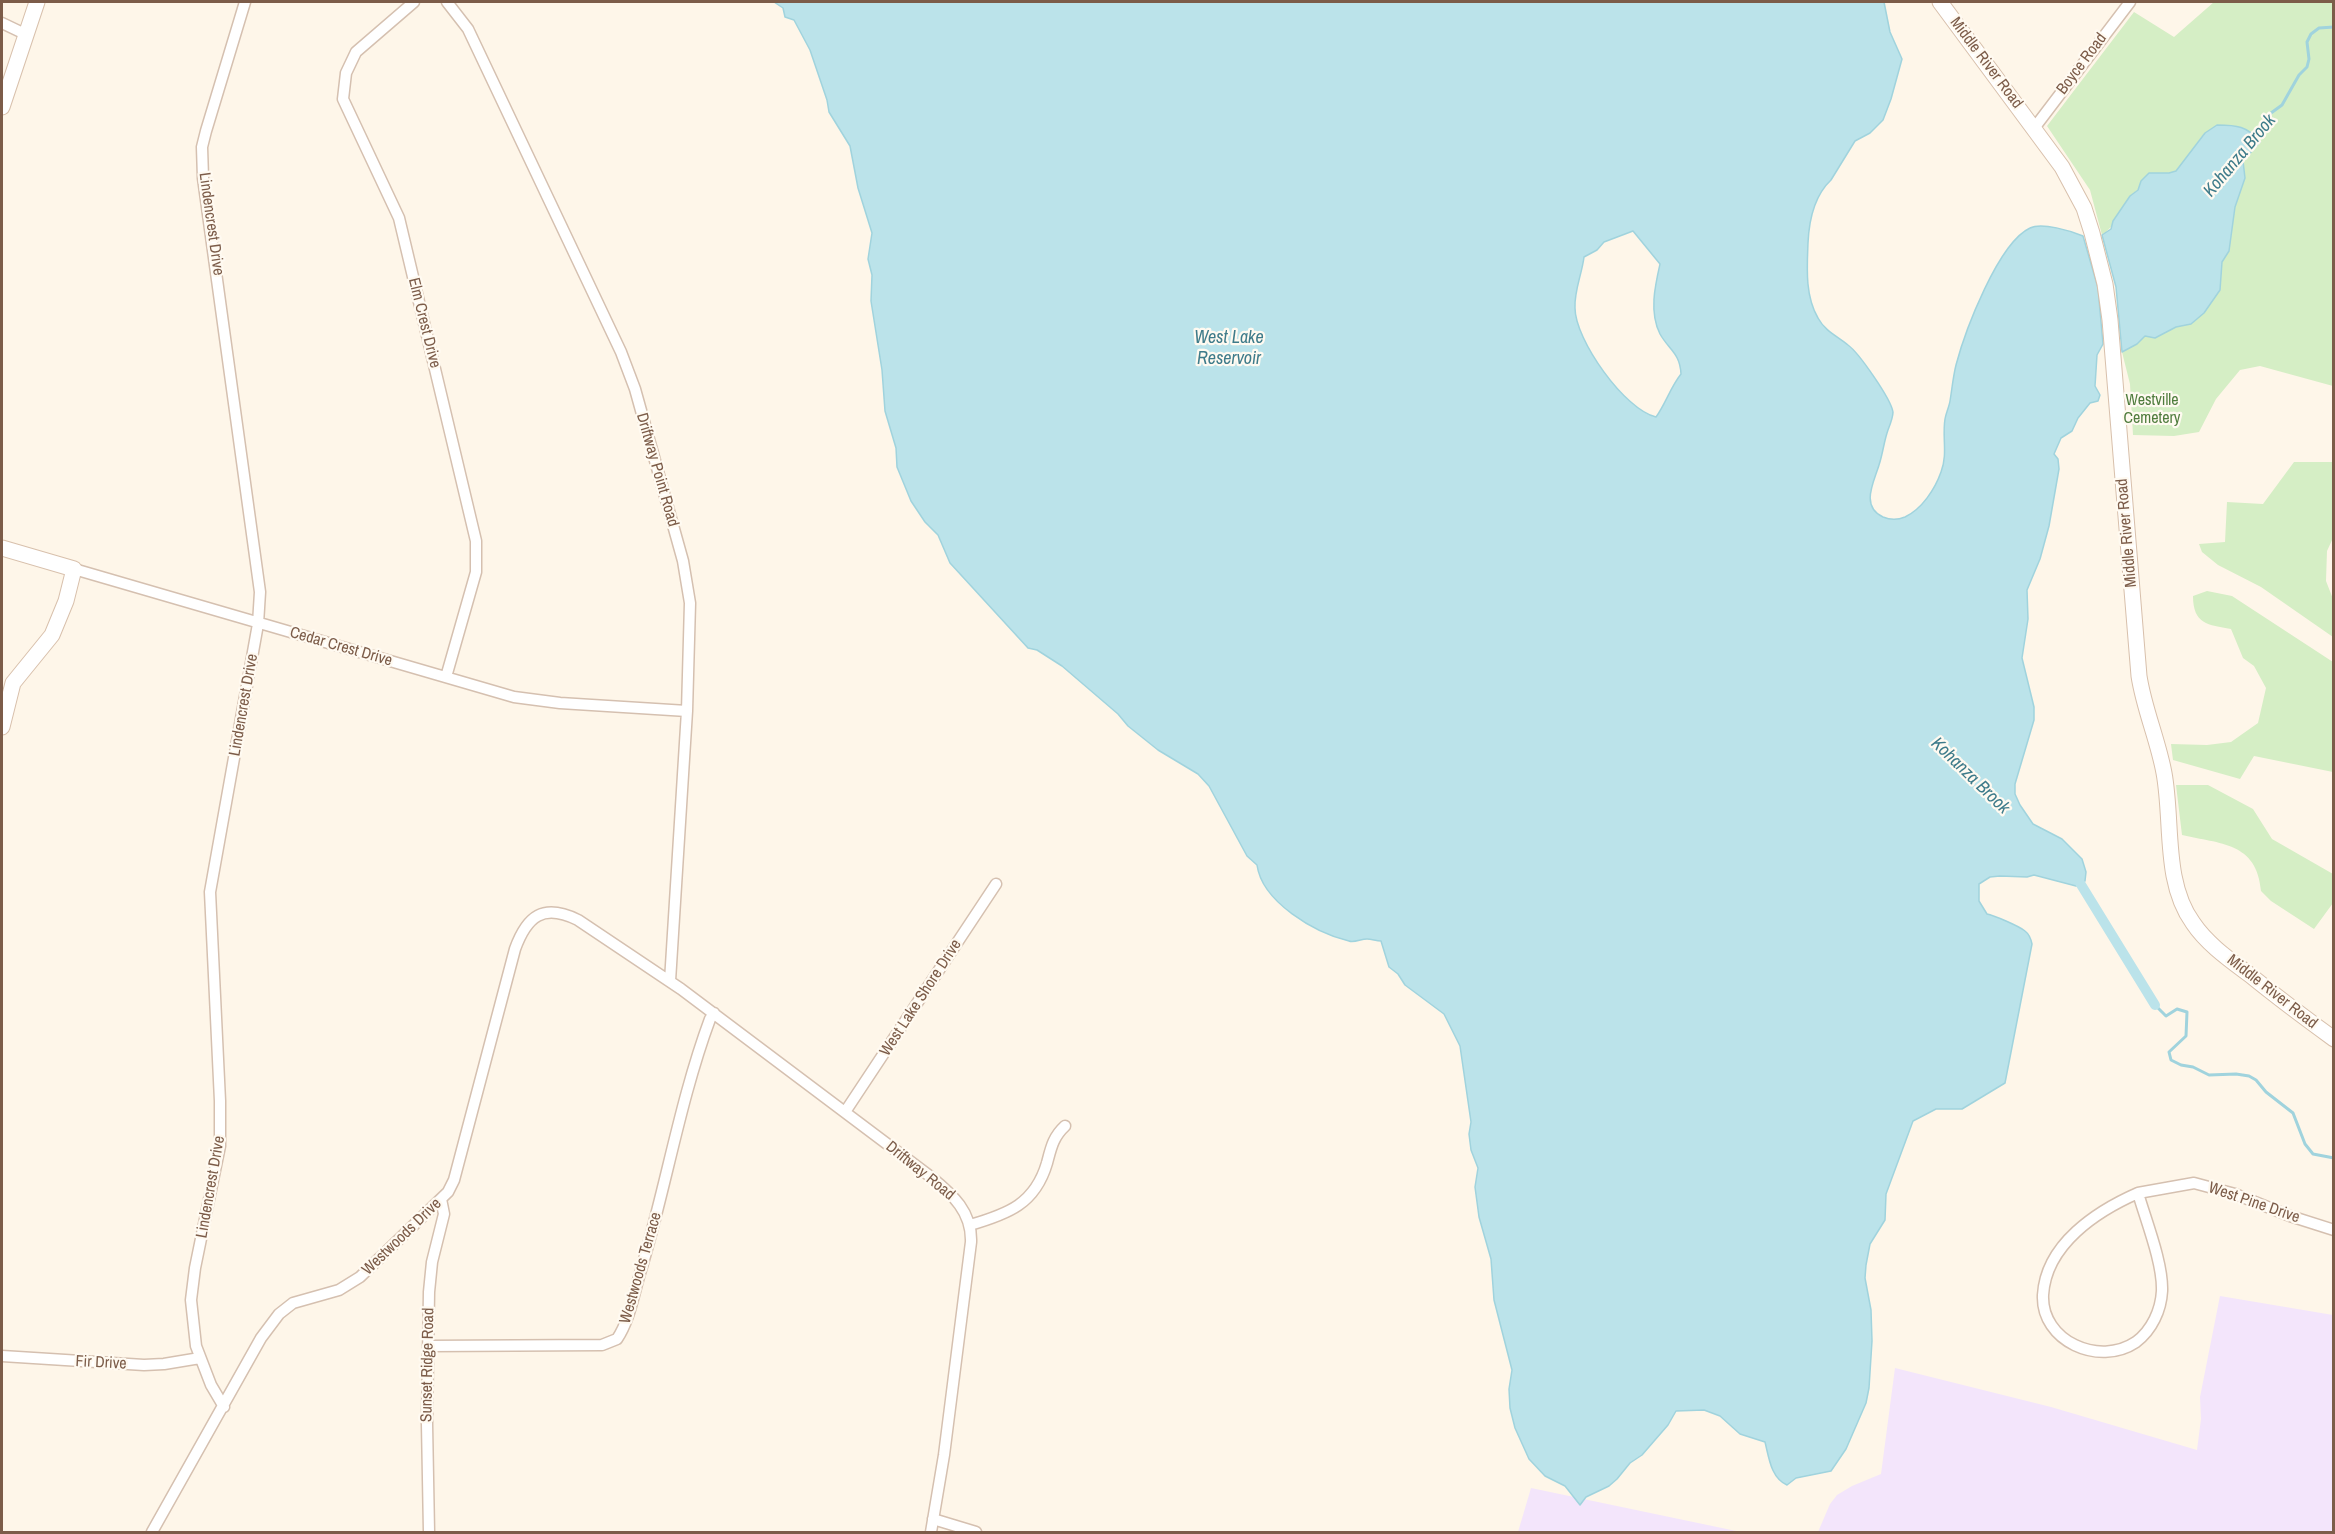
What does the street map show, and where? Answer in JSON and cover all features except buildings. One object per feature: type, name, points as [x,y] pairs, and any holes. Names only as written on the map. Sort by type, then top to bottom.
[{"type":"main road","points":[[2,107],[37,2]]},
{"type":"main road","name":"Middle River Road","points":[[1940,2],[2062,167],[2084,208],[2105,285],[2112,337],[2139,676],[2164,774],[2178,892],[2183,908],[2193,924],[2231,961],[2334,1038]]},
{"type":"main road","name":"Cedar Crest Drive","points":[[2,548],[74,569]]},
{"type":"main road","points":[[2,727],[13,683],[52,635],[63,609],[74,569]]},
{"type":"street","name":"Lindencrest Drive","points":[[224,1407],[211,1385],[200,1358],[193,1330],[191,1300],[195,1268],[217,1166],[221,1127],[210,901],[258,624],[260,592],[203,178],[202,153],[206,131],[245,2]]},
{"type":"street","name":"Elm Crest Drive","points":[[414,2],[356,52],[346,73],[343,99],[399,218],[476,541],[476,572],[446,678]]},
{"type":"street","name":"Driftway Point Road","points":[[447,2],[471,37],[612,331],[635,389],[683,561],[690,610],[687,711],[670,981]]},
{"type":"street","name":"Boyce Road","points":[[2035,128],[2130,2]]},
{"type":"street","points":[[2,23],[25,34]]},
{"type":"street","name":"Cedar Crest Drive","points":[[74,569],[504,694],[535,701],[687,711]]},
{"type":"street","name":"West Lake Shore Drive","points":[[845,1112],[996,884]]},
{"type":"street","name":"Westwoods Drive","points":[[152,1533],[261,1338],[279,1314],[300,1300],[335,1292],[351,1284],[373,1266],[441,1199],[454,1180],[515,950],[524,928],[533,918],[550,912],[572,917],[670,981]]},
{"type":"street","name":"Driftway Road","points":[[670,981],[945,1188],[961,1206],[970,1225]]},
{"type":"street","name":"Westwoods Terrace","points":[[428,1346],[602,1345],[617,1339],[622,1330],[649,1244],[696,1059],[714,1013]]},
{"type":"street","points":[[931,1533],[971,1242],[970,1225],[996,1218],[1032,1195],[1041,1180],[1054,1138],[1065,1126]]},
{"type":"street","name":"West Pine Drive","points":[[2138,1193],[2160,1273],[2162,1290],[2154,1320],[2147,1332],[2124,1349],[2109,1353],[2092,1352],[2078,1347],[2062,1336],[2052,1324],[2045,1309],[2043,1295],[2046,1280],[2060,1250],[2084,1225],[2117,1203],[2138,1193],[2194,1183],[2235,1194],[2290,1216],[2334,1230]]},
{"type":"street","name":"Sunset Ridge Road","points":[[429,1533],[430,1274],[444,1214],[441,1199]]},
{"type":"street","name":"Fir Drive","points":[[2,1356],[144,1365],[200,1358]]},
{"type":"street","points":[[933,1519],[976,1533]]},
{"type":"shaded area","points":[[2220,1296],[2333,1315],[2333,1532],[1818,1532],[1830,1504],[1837,1495],[1881,1474],[1895,1368],[2051,1407],[2197,1450],[2201,1419],[2200,1397]]},
{"type":"shaded area","points":[[1531,1488],[1741,1532],[1518,1532]]},
{"type":"green space","name":"Westville Cemetery","points":[[2214,2],[2333,2],[2333,386],[2260,366],[2240,370],[2216,399],[2199,432],[2174,436],[2133,435],[2130,384],[2122,352],[2137,344],[2145,336],[2155,338],[2176,326],[2191,324],[2220,290],[2222,262],[2229,251],[2235,207],[2245,178],[2243,161],[2248,155],[2232,125],[2219,126],[2210,130],[2177,170],[2170,173],[2153,174],[2143,180],[2114,223],[2102,235],[2090,190],[2047,126],[2134,12],[2174,37]]},
{"type":"green space","points":[[2294,462],[2333,462],[2333,538],[2327,551],[2326,581],[2333,599],[2333,637],[2261,587],[2218,565],[2202,552],[2199,544],[2225,542],[2227,502],[2263,504]]},
{"type":"green space","points":[[2207,591],[2232,596],[2333,662],[2333,772],[2254,756],[2240,779],[2173,760],[2171,744],[2207,745],[2231,742],[2258,723],[2266,688],[2254,666],[2243,658],[2231,629],[2203,622],[2199,618],[2193,596]]},
{"type":"green space","points":[[2176,785],[2208,785],[2253,809],[2272,839],[2333,874],[2333,903],[2314,929],[2271,901],[2261,891],[2258,875],[2244,854],[2223,844],[2182,835]]},
{"type":"water","name":"West Lake Reservoir","points":[[774,2],[1884,2],[1890,32],[1902,59],[1891,99],[1883,120],[1870,133],[1855,141],[1820,194],[1810,226],[1807,272],[1811,301],[1821,323],[1859,357],[1881,387],[1893,412],[1870,500],[1876,512],[1888,519],[1902,518],[1917,509],[1927,498],[1938,478],[1944,459],[1945,419],[1960,350],[1984,289],[2006,251],[2018,237],[2035,226],[2056,228],[2083,236],[2098,288],[2103,344],[2097,355],[2095,386],[2100,395],[2098,401],[2090,403],[2078,418],[2072,431],[2061,438],[2054,454],[2058,459],[2059,469],[2049,526],[2040,559],[2027,590],[2028,619],[2022,658],[2034,707],[2034,720],[2015,784],[2015,794],[2033,824],[2062,839],[2082,859],[2086,872],[2085,881],[2076,886],[2034,875],[1990,877],[1979,884],[1979,901],[1987,914],[2022,929],[2029,935],[2032,944],[2005,1083],[1962,1109],[1936,1109],[1913,1121],[1886,1194],[1885,1220],[1870,1244],[1866,1265],[1865,1278],[1871,1310],[1872,1341],[1866,1403],[1846,1449],[1831,1471],[1796,1478],[1787,1485],[1774,1473],[1765,1442],[1740,1434],[1720,1416],[1704,1410],[1676,1411],[1668,1425],[1642,1455],[1630,1463],[1609,1486],[1586,1497],[1580,1505],[1565,1486],[1545,1476],[1529,1459],[1515,1428],[1510,1408],[1509,1389],[1512,1370],[1494,1300],[1491,1259],[1479,1217],[1475,1187],[1478,1168],[1471,1150],[1469,1134],[1471,1122],[1460,1046],[1444,1014],[1405,985],[1398,974],[1389,967],[1381,941],[1367,939],[1351,941],[1335,937],[1306,923],[1279,903],[1261,879],[1257,865],[1247,856],[1209,786],[1198,774],[1158,750],[1062,666],[1037,650],[1028,648],[950,563],[938,535],[925,522],[911,501],[897,467],[896,448],[885,411],[882,370],[871,301],[872,275],[868,259],[872,233],[858,188],[850,146],[829,112],[810,50],[794,20],[785,17],[783,8]],"holes":[[[1633,231],[1660,264],[1655,290],[1655,317],[1660,334],[1679,361],[1681,374],[1656,417],[1630,402],[1592,355],[1577,322],[1575,302],[1584,257],[1597,250],[1604,242]]]},
{"type":"water","points":[[2217,125],[2241,127],[2260,142],[2243,161],[2245,178],[2235,207],[2229,251],[2222,262],[2220,290],[2204,313],[2191,324],[2176,327],[2155,338],[2145,336],[2137,344],[2122,352],[2116,287],[2102,235],[2111,229],[2113,221],[2149,173],[2176,171],[2205,133]]},
{"type":"waterway","name":"Kohanza Brook","points":[[2253,140],[2271,113],[2282,105],[2299,75],[2307,67],[2309,59],[2307,42],[2311,34],[2319,28],[2334,27]]},
{"type":"waterway","name":"Kohanza Brook","points":[[2080,883],[2155,1005]]},
{"type":"waterway","name":"Kohanza Brook","points":[[2155,1005],[2166,1016],[2177,1009],[2187,1012],[2186,1036],[2169,1052],[2171,1060],[2209,1075],[2236,1074],[2249,1076],[2256,1080],[2266,1092],[2293,1113],[2305,1144],[2313,1154],[2334,1158]]}]
